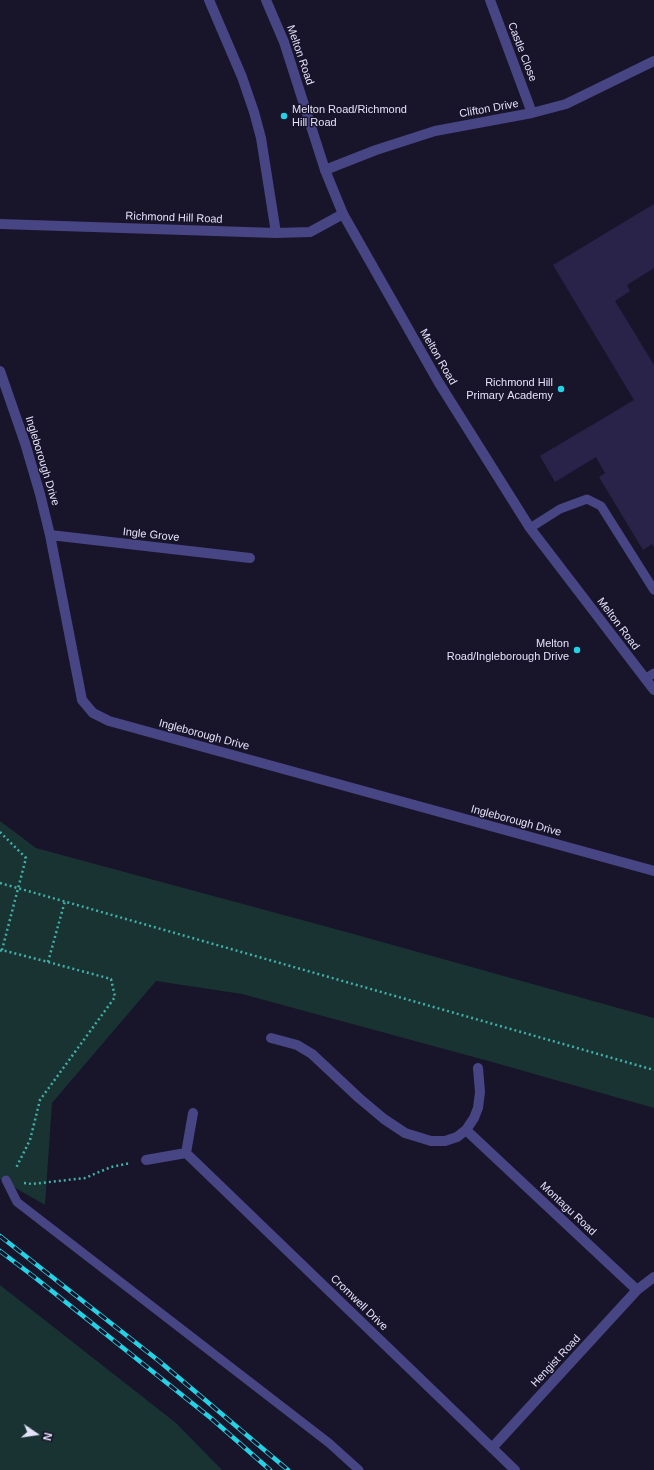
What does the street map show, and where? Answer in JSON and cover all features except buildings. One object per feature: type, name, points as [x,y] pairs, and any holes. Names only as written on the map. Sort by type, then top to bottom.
[{"type":"street","points":[[209,0],[242,77],[254,112],[261,138],[276,234]]},
{"type":"street","name":"Melton Road","points":[[266,0],[284,42],[325,170],[343,214],[439,383],[530,528],[654,690]]},
{"type":"street","name":"Castle Close","points":[[490,0],[532,113]]},
{"type":"street","name":"Clifton Drive","points":[[325,170],[376,150],[435,130],[532,113],[566,104],[654,61]]},
{"type":"street","name":"Richmond Hill Road","points":[[0,224],[276,234],[310,232],[343,214]]},
{"type":"street","name":"Ingleborough Drive","points":[[0,371],[40,494],[50,535],[82,700],[93,713],[109,721],[654,872]]},
{"type":"street","name":"Ingle Grove","points":[[50,535],[250,558]]},
{"type":"street","points":[[271,1038],[297,1045],[312,1054],[384,1119],[405,1132],[431,1141],[445,1141],[457,1138],[466,1130],[474,1118],[478,1108],[480,1092],[478,1068]]},
{"type":"street","points":[[146,1160],[186,1152],[193,1113]]},
{"type":"street","name":"Montagu Road","points":[[466,1130],[637,1290]]},
{"type":"street","name":"Cromwell Drive","points":[[186,1152],[515,1470]]},
{"type":"street","points":[[637,1290],[654,1277]]},
{"type":"street","name":"Hengist Road","points":[[492,1448],[637,1290]]},
{"type":"lane","points":[[530,528],[560,509],[587,499],[601,506],[654,590]]},
{"type":"lane","points":[[645,679],[654,673]]},
{"type":"lane","points":[[7,1180],[17,1202],[329,1443],[360,1470]]},
{"type":"path","points":[[0,832],[26,858],[1,951],[111,979],[115,997],[40,1100],[30,1140],[7,1180],[32,1184],[84,1178],[111,1167],[146,1160]]},
{"type":"path","points":[[0,883],[654,1070]]},
{"type":"path","points":[[48,962],[65,901]]},
{"type":"green space","points":[[0,821],[36,848],[350,933],[654,1018],[654,1108],[242,994],[156,981],[52,1103],[45,1205],[0,1179]]},
{"type":"green space","points":[[0,1285],[176,1423],[222,1470],[0,1470]]},
{"type":"railway","points":[[0,1236],[159,1361],[288,1470]]},
{"type":"railway","points":[[0,1251],[212,1419],[270,1470]]},
{"type":"place","name":"Melton Road/Richmond Hill Road","points":[[284,116]]},
{"type":"place","name":"Richmond Hill Primary Academy","points":[[561,389]]},
{"type":"place","name":"Melton Road/Ingleborough Drive","points":[[577,650]]}]
